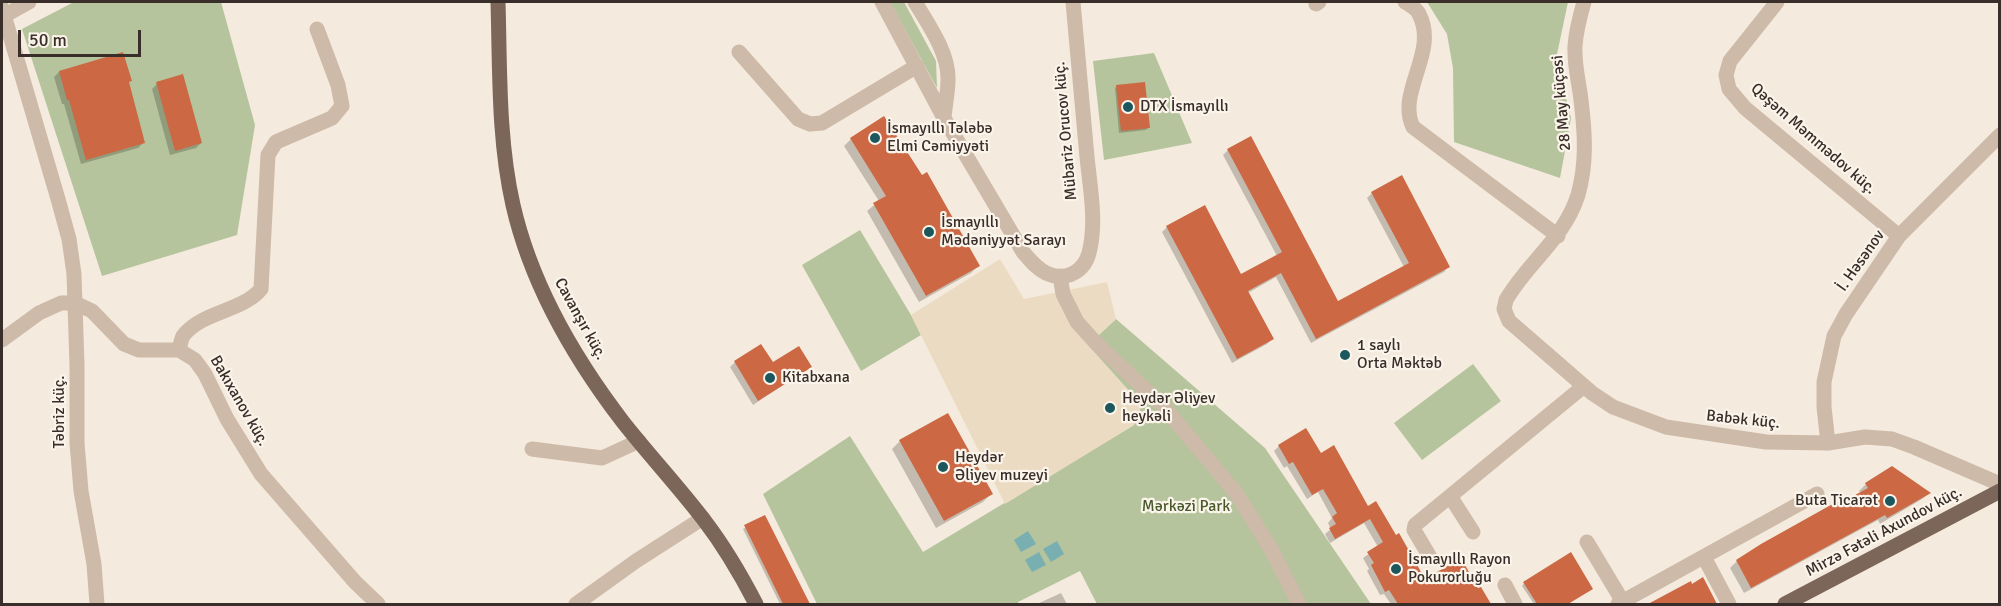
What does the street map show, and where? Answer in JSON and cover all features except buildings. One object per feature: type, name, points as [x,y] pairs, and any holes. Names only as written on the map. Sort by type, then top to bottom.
[{"type":"main road","name":"Cavanşır küç.","points":[[498,2],[505,156],[513,204],[525,246],[543,292],[568,341],[623,422],[703,518],[736,567],[756,604]]},
{"type":"main road","name":"Mirzə Fətəli Axundov küç.","points":[[1785,604],[2000,490]]},
{"type":"street","points":[[29,2],[2,14],[69,239],[75,303]]},
{"type":"street","points":[[882,2],[944,118],[1023,252],[1036,267],[1048,274],[1060,276],[1063,294],[1077,322],[1164,407],[1212,462],[1236,493],[1271,549],[1299,604]]},
{"type":"street","points":[[915,2],[939,45],[946,63],[949,78],[944,118]]},
{"type":"street","name":"Mübariz Orucov küç.","points":[[1060,276],[1072,275],[1083,266],[1089,254],[1091,237],[1090,189],[1073,2]]},
{"type":"street","points":[[1405,2],[1419,12],[1426,40],[1409,104],[1408,116],[1413,128],[1558,236]]},
{"type":"street","name":"28 May küçəsi","points":[[1509,321],[1504,309],[1506,300],[1558,236],[1577,197],[1584,172],[1586,151],[1575,46],[1584,2]]},
{"type":"street","name":"Qəşəm Məmmədov küç.","points":[[1777,2],[1730,61],[1726,75],[1729,89],[1745,108],[1899,236]]},
{"type":"street","points":[[2,340],[39,313],[61,303],[75,303],[92,311],[124,344],[139,351],[179,350],[183,337],[200,322],[254,297],[261,289],[268,155],[276,142],[332,118],[342,106],[338,85],[317,29]]},
{"type":"street","points":[[739,52],[798,119],[810,124],[822,123],[917,66]]},
{"type":"street","name":"İ. Həsənov","points":[[1828,443],[1824,382],[1834,336],[1846,314],[1899,236],[2000,135]]},
{"type":"street","name":"Təbriz küç.","points":[[75,303],[76,443],[81,491],[94,564],[97,604]]},
{"type":"street","name":"Babək küç.","points":[[1509,321],[1584,386],[1613,407],[1666,427],[1766,442],[1828,443],[1865,437],[1892,439],[2000,484]]},
{"type":"street","name":"Bakıxanov küç.","points":[[179,350],[195,360],[205,374],[227,419],[261,474],[355,582],[378,604]]},
{"type":"street","points":[[1430,557],[1414,530],[1415,525],[1584,386]]},
{"type":"street","points":[[532,449],[602,458],[639,441]]},
{"type":"street","points":[[1587,542],[1621,603],[1817,494]]},
{"type":"street","points":[[1450,496],[1473,532]]},
{"type":"street","points":[[576,604],[636,561],[703,518]]},
{"type":"street","points":[[1704,557],[1729,604]]},
{"type":"street","points":[[1505,585],[1515,604]]},
{"type":"green space","points":[[74,2],[221,2],[255,125],[237,235],[102,276],[22,29]]},
{"type":"green space","points":[[890,2],[904,2],[936,61],[937,88]]},
{"type":"green space","points":[[1427,2],[1568,2],[1556,59],[1571,118],[1560,178],[1454,142],[1453,68],[1447,34]]},
{"type":"green space","points":[[1154,53],[1192,143],[1104,160],[1093,61]]},
{"type":"green space","points":[[860,230],[921,335],[861,371],[802,265]]},
{"type":"green space","name":"Mərkəzi Park","points":[[1116,319],[1265,448],[1371,604],[1097,604],[1080,571],[1018,602],[1019,604],[817,604],[763,494],[850,436],[923,552],[1134,425],[1088,345]]},
{"type":"green space","points":[[1473,364],[1501,401],[1422,460],[1394,423]]},
{"type":"shaded area","points":[[1000,259],[1024,299],[1107,282],[1116,319],[1088,345],[1142,405],[1134,425],[1005,504],[911,315]]},
{"type":"water","points":[[1028,531],[1036,544],[1021,552],[1014,540]]},
{"type":"water","points":[[1057,541],[1064,554],[1051,562],[1043,549]]},
{"type":"water","points":[[1039,552],[1046,565],[1032,572],[1025,560]]},
{"type":"place","name":"DTX İsmayıllı","points":[[1128,107]]},
{"type":"place","name":"İsmayıllı Tələbə Elmi Cəmiyyəti","points":[[875,138]]},
{"type":"place","name":"İsmayıllı Mədəniyyət Sarayı","points":[[929,232]]},
{"type":"place","name":"1 saylı Orta Məktəb","points":[[1345,355]]},
{"type":"place","name":"Kitabxana","points":[[770,378]]},
{"type":"place","name":"Heydər Əliyev heykəli","points":[[1110,408]]},
{"type":"place","name":"Heydər Əliyev muzeyi","points":[[943,467]]},
{"type":"place","name":"Buta Ticarət","points":[[1890,501]]},
{"type":"place","name":"İsmayıllı Rayon Pokurorluğu","points":[[1396,569]]}]
